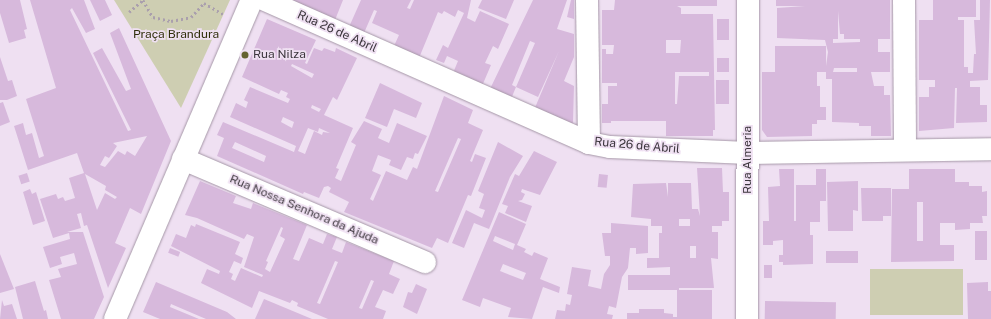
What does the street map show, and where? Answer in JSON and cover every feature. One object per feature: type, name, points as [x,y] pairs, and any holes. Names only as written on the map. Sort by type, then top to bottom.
[{"type":"street","points":[[115,319],[240,24],[252,0]]},
{"type":"street","name":"Rua 26 de Abril","points":[[265,0],[589,143],[610,147],[748,153],[991,149]]},
{"type":"street","points":[[587,0],[589,143]]},
{"type":"street","name":"Rua Almeria","points":[[747,319],[748,0]]},
{"type":"street","points":[[904,0],[905,150]]},
{"type":"street","name":"Rua Nossa Senhora da Ajuda","points":[[183,159],[425,262]]},
{"type":"path","points":[[129,12],[143,0],[153,16],[171,21],[192,17],[204,3],[240,24]]},
{"type":"green space","name":"Praça Brandura","points":[[114,0],[230,0],[181,108]]},
{"type":"green space","points":[[870,269],[963,269],[963,315],[870,315]]},
{"type":"building","points":[[0,0],[20,0],[27,29],[24,30],[26,38],[9,43],[0,13]]},
{"type":"building","points":[[30,0],[84,0],[95,29],[86,33],[72,8],[70,10],[128,131],[131,130],[93,53],[102,48],[126,91],[131,89],[110,33],[119,28],[171,141],[141,214],[130,208],[115,243],[126,248],[108,288],[87,225],[84,226],[81,213],[77,214],[81,228],[67,232],[83,232],[104,297],[94,319],[61,319],[49,280],[61,277],[58,269],[77,264],[74,253],[60,257],[62,264],[50,268],[43,247],[70,239],[69,233],[53,238],[40,199],[56,194],[58,199],[63,197],[65,201],[75,198],[69,178],[84,173],[77,153],[28,170],[14,126],[23,123],[26,135],[32,133],[39,158],[44,156],[26,99],[56,88]],"holes":[[[147,136],[135,156],[127,151],[125,155],[118,151],[105,167],[100,165],[105,156],[109,158],[117,146],[113,143]],[[85,174],[106,186],[105,190],[117,197],[115,199],[105,193],[97,210]]]},
{"type":"building","points":[[90,0],[105,0],[112,15],[100,21]]},
{"type":"building","points":[[291,0],[343,0],[335,20]]},
{"type":"building","points":[[361,0],[411,0],[407,8],[410,9],[414,0],[471,0],[467,18],[475,22],[480,11],[509,24],[498,49],[493,46],[485,63],[491,65],[482,86],[453,73],[458,61],[447,56],[444,63],[436,60],[443,45],[448,48],[464,13],[458,10],[455,17],[444,11],[442,14],[438,12],[419,58],[394,46],[399,35],[372,23],[377,11],[374,10],[364,33],[349,27]]},
{"type":"building","points":[[482,0],[514,0],[506,19],[478,8]]},
{"type":"building","points":[[533,0],[567,0],[557,29],[574,34],[574,57],[564,81],[574,86],[573,123],[568,125],[534,110],[559,51],[538,97],[516,87],[511,99],[490,89]],"holes":[[[530,41],[535,43],[516,87],[512,85]]]},
{"type":"building","points":[[571,0],[574,0],[574,19],[567,17]]},
{"type":"building","points":[[615,0],[717,0],[717,6],[677,6],[681,8],[681,14],[713,14],[715,130],[713,130],[713,136],[666,136],[666,121],[611,121],[611,123],[602,123],[602,104],[608,104],[608,86],[617,86],[617,83],[602,83],[602,49],[606,49],[606,54],[613,54],[614,45],[602,45],[602,10],[614,10]],"holes":[[[666,40],[681,40],[680,53],[666,53]],[[675,72],[709,72],[709,76],[679,76],[677,104],[675,104]]]},
{"type":"building","points":[[776,0],[890,0],[890,39],[878,39],[878,52],[890,52],[890,72],[871,72],[874,86],[884,86],[884,95],[890,95],[891,136],[871,136],[871,126],[859,126],[859,123],[832,122],[832,79],[826,79],[826,72],[817,72],[817,86],[820,86],[820,107],[826,107],[826,120],[817,120],[817,124],[812,124],[812,136],[767,137],[762,130],[762,72],[775,72],[775,46],[826,46],[826,66],[828,52],[825,40],[777,38],[777,8],[805,6],[776,6]],"holes":[[[838,11],[840,34],[844,34],[844,39],[860,39],[860,42],[833,43],[833,39],[838,39]],[[834,68],[857,68],[857,72],[833,72]]]},
{"type":"building","points":[[933,0],[976,0],[976,17],[958,17],[958,20],[964,20],[964,67],[968,67],[968,73],[973,73],[974,54],[976,54],[974,20],[980,20],[980,0],[990,0],[988,80],[970,81],[970,87],[980,87],[980,105],[987,105],[987,122],[956,123],[957,88],[955,88],[954,128],[919,131],[919,97],[929,97],[929,87],[935,87],[935,80],[919,80],[919,20],[933,20]]},
{"type":"building","points":[[267,19],[316,40],[305,63],[307,64],[314,48],[322,51],[324,48],[335,52],[336,48],[357,58],[337,100],[333,97],[324,115],[353,128],[336,168],[339,169],[335,178],[341,181],[356,145],[351,142],[364,121],[382,129],[378,138],[389,143],[397,123],[427,136],[418,154],[415,153],[413,159],[407,157],[401,170],[389,165],[391,160],[378,155],[372,171],[381,175],[370,199],[373,201],[386,171],[407,180],[413,167],[417,169],[444,96],[473,110],[468,123],[483,130],[470,161],[472,162],[475,154],[486,158],[471,196],[468,195],[448,243],[437,238],[432,248],[344,212],[349,202],[329,192],[331,188],[328,186],[324,187],[319,198],[304,192],[303,194],[217,156],[224,138],[217,135],[223,122],[294,152],[296,146],[230,117],[236,103],[246,108],[248,102],[244,100],[250,87],[288,103],[290,99],[286,97],[288,93],[281,90],[279,94],[242,77]],"holes":[[[292,64],[314,74],[312,78],[291,66]],[[312,105],[321,109],[319,112],[311,108]],[[283,117],[294,122],[292,128],[281,122]],[[308,128],[318,132],[319,128],[330,133],[323,132],[322,135],[314,131],[305,154],[298,151]],[[458,138],[461,139],[438,192],[435,191]],[[235,142],[266,156],[264,162],[232,148]]]},
{"type":"building","points":[[717,19],[729,19],[729,40],[717,40]]},
{"type":"building","points":[[0,57],[8,81],[12,80],[17,96],[7,100],[0,100]]},
{"type":"building","points":[[717,58],[729,58],[729,72],[717,72]]},
{"type":"building","points":[[716,80],[729,80],[729,104],[716,104]]},
{"type":"building","points":[[380,83],[422,103],[416,118],[394,109],[387,127],[365,118]]},
{"type":"building","points":[[3,102],[10,122],[0,126],[0,103]]},
{"type":"building","points":[[498,142],[523,156],[510,177],[489,229],[474,223],[464,248],[452,243],[466,210],[482,218],[485,210],[479,208],[484,194],[478,191]]},
{"type":"building","points":[[534,151],[557,162],[540,195],[522,189],[521,192],[525,194],[522,200],[518,201],[532,206],[526,222],[505,213],[508,206],[502,204],[515,174],[519,176]]},
{"type":"building","points":[[697,168],[722,168],[723,192],[729,192],[729,221],[722,221],[722,226],[712,226],[712,232],[718,232],[718,259],[711,258],[714,288],[679,288],[679,290],[712,290],[712,319],[627,319],[627,313],[639,313],[639,309],[664,309],[664,313],[673,314],[673,317],[677,317],[677,290],[628,290],[628,275],[670,275],[670,267],[647,268],[647,258],[659,258],[659,233],[662,233],[662,226],[651,226],[651,219],[631,217],[633,184],[666,183],[668,197],[668,183],[691,183],[692,209],[698,209],[700,216]],"holes":[[[679,219],[690,219],[690,226],[679,226]],[[690,246],[696,246],[696,258],[690,258]]]},
{"type":"building","points":[[779,169],[794,169],[794,221],[796,221],[796,185],[816,185],[816,169],[826,169],[826,201],[820,201],[820,222],[810,222],[810,235],[813,235],[813,264],[783,265],[783,262],[779,262],[779,255],[783,255],[783,240],[773,241],[773,245],[763,245],[763,221],[769,221],[768,187],[780,186]]},
{"type":"building","points":[[909,169],[955,169],[955,182],[969,182],[969,186],[982,186],[982,192],[987,191],[987,216],[982,216],[983,223],[970,223],[970,229],[955,230],[955,223],[940,223],[940,245],[954,245],[954,261],[891,262],[892,189],[909,189]],"holes":[[[917,202],[923,202],[923,241],[917,241]]]},
{"type":"building","points":[[27,173],[30,182],[21,184],[18,176]]},
{"type":"building","points":[[599,174],[608,175],[607,188],[598,187]]},
{"type":"building","points":[[200,181],[236,196],[233,203],[251,209],[253,203],[307,225],[293,259],[299,261],[309,238],[323,244],[327,234],[337,237],[332,249],[342,253],[346,242],[394,261],[389,274],[400,279],[393,294],[383,290],[375,307],[386,311],[383,319],[328,319],[297,306],[298,303],[292,300],[290,303],[259,291],[252,308],[201,283],[207,269],[219,274],[220,271],[171,246],[176,234],[186,238],[191,225],[195,227],[196,224],[240,242],[235,254],[243,258],[241,264],[234,261],[229,272],[233,274],[231,279],[235,281],[241,268],[262,277],[263,275],[244,267],[254,237],[247,234],[244,239],[197,218],[185,215]],"holes":[[[281,227],[283,228],[280,236],[285,239],[270,272],[265,269],[268,262],[266,261]],[[335,261],[338,262],[320,304],[317,303]],[[371,280],[374,281],[362,309],[359,308]]]},
{"type":"building","points":[[858,181],[858,211],[853,210],[853,231],[828,231],[827,182]]},
{"type":"building","points":[[861,188],[891,188],[891,216],[883,216],[883,221],[862,221]]},
{"type":"building","points":[[30,189],[32,194],[36,192],[45,221],[33,225],[23,192]]},
{"type":"building","points":[[499,212],[526,224],[517,245],[526,249],[524,252],[532,256],[534,252],[548,258],[540,279],[560,287],[559,293],[543,287],[532,319],[508,317],[511,308],[483,298],[480,307],[462,300]],"holes":[[[495,236],[515,244],[513,250],[493,241]],[[503,264],[526,273],[523,280],[500,271]]]},
{"type":"building","points":[[611,223],[648,226],[648,253],[636,254],[636,248],[630,248],[628,268],[622,277],[616,308],[609,306],[607,314],[613,315],[612,319],[555,319],[557,310],[565,311],[566,304],[570,305],[572,295],[567,294],[572,267],[591,270],[588,286],[601,289],[604,274],[610,265],[610,256],[605,256],[602,233],[611,233]]},
{"type":"building","points":[[975,231],[987,231],[987,260],[975,260]]},
{"type":"building","points":[[170,248],[180,252],[178,257],[168,253]]},
{"type":"building","points":[[826,251],[858,251],[858,263],[826,263]]},
{"type":"building","points":[[0,254],[14,289],[0,293]]},
{"type":"building","points":[[764,265],[772,265],[772,278],[764,278]]},
{"type":"building","points":[[35,281],[48,319],[23,319],[15,287]]},
{"type":"building","points":[[156,282],[227,312],[236,319],[206,319],[171,304],[170,307],[199,319],[160,319],[143,312]]},
{"type":"building","points":[[988,282],[988,291],[991,291],[991,319],[968,319],[967,283]]},
{"type":"building","points":[[416,284],[427,289],[417,314],[403,307],[408,292],[412,293]]},
{"type":"building","points":[[264,299],[312,319],[255,319]]},
{"type":"building","points":[[2,300],[4,306],[12,304],[17,319],[0,319]]},
{"type":"building","points":[[765,301],[836,302],[836,319],[765,319]]},
{"type":"place","name":"Rua Nilza","points":[[245,55]]}]
